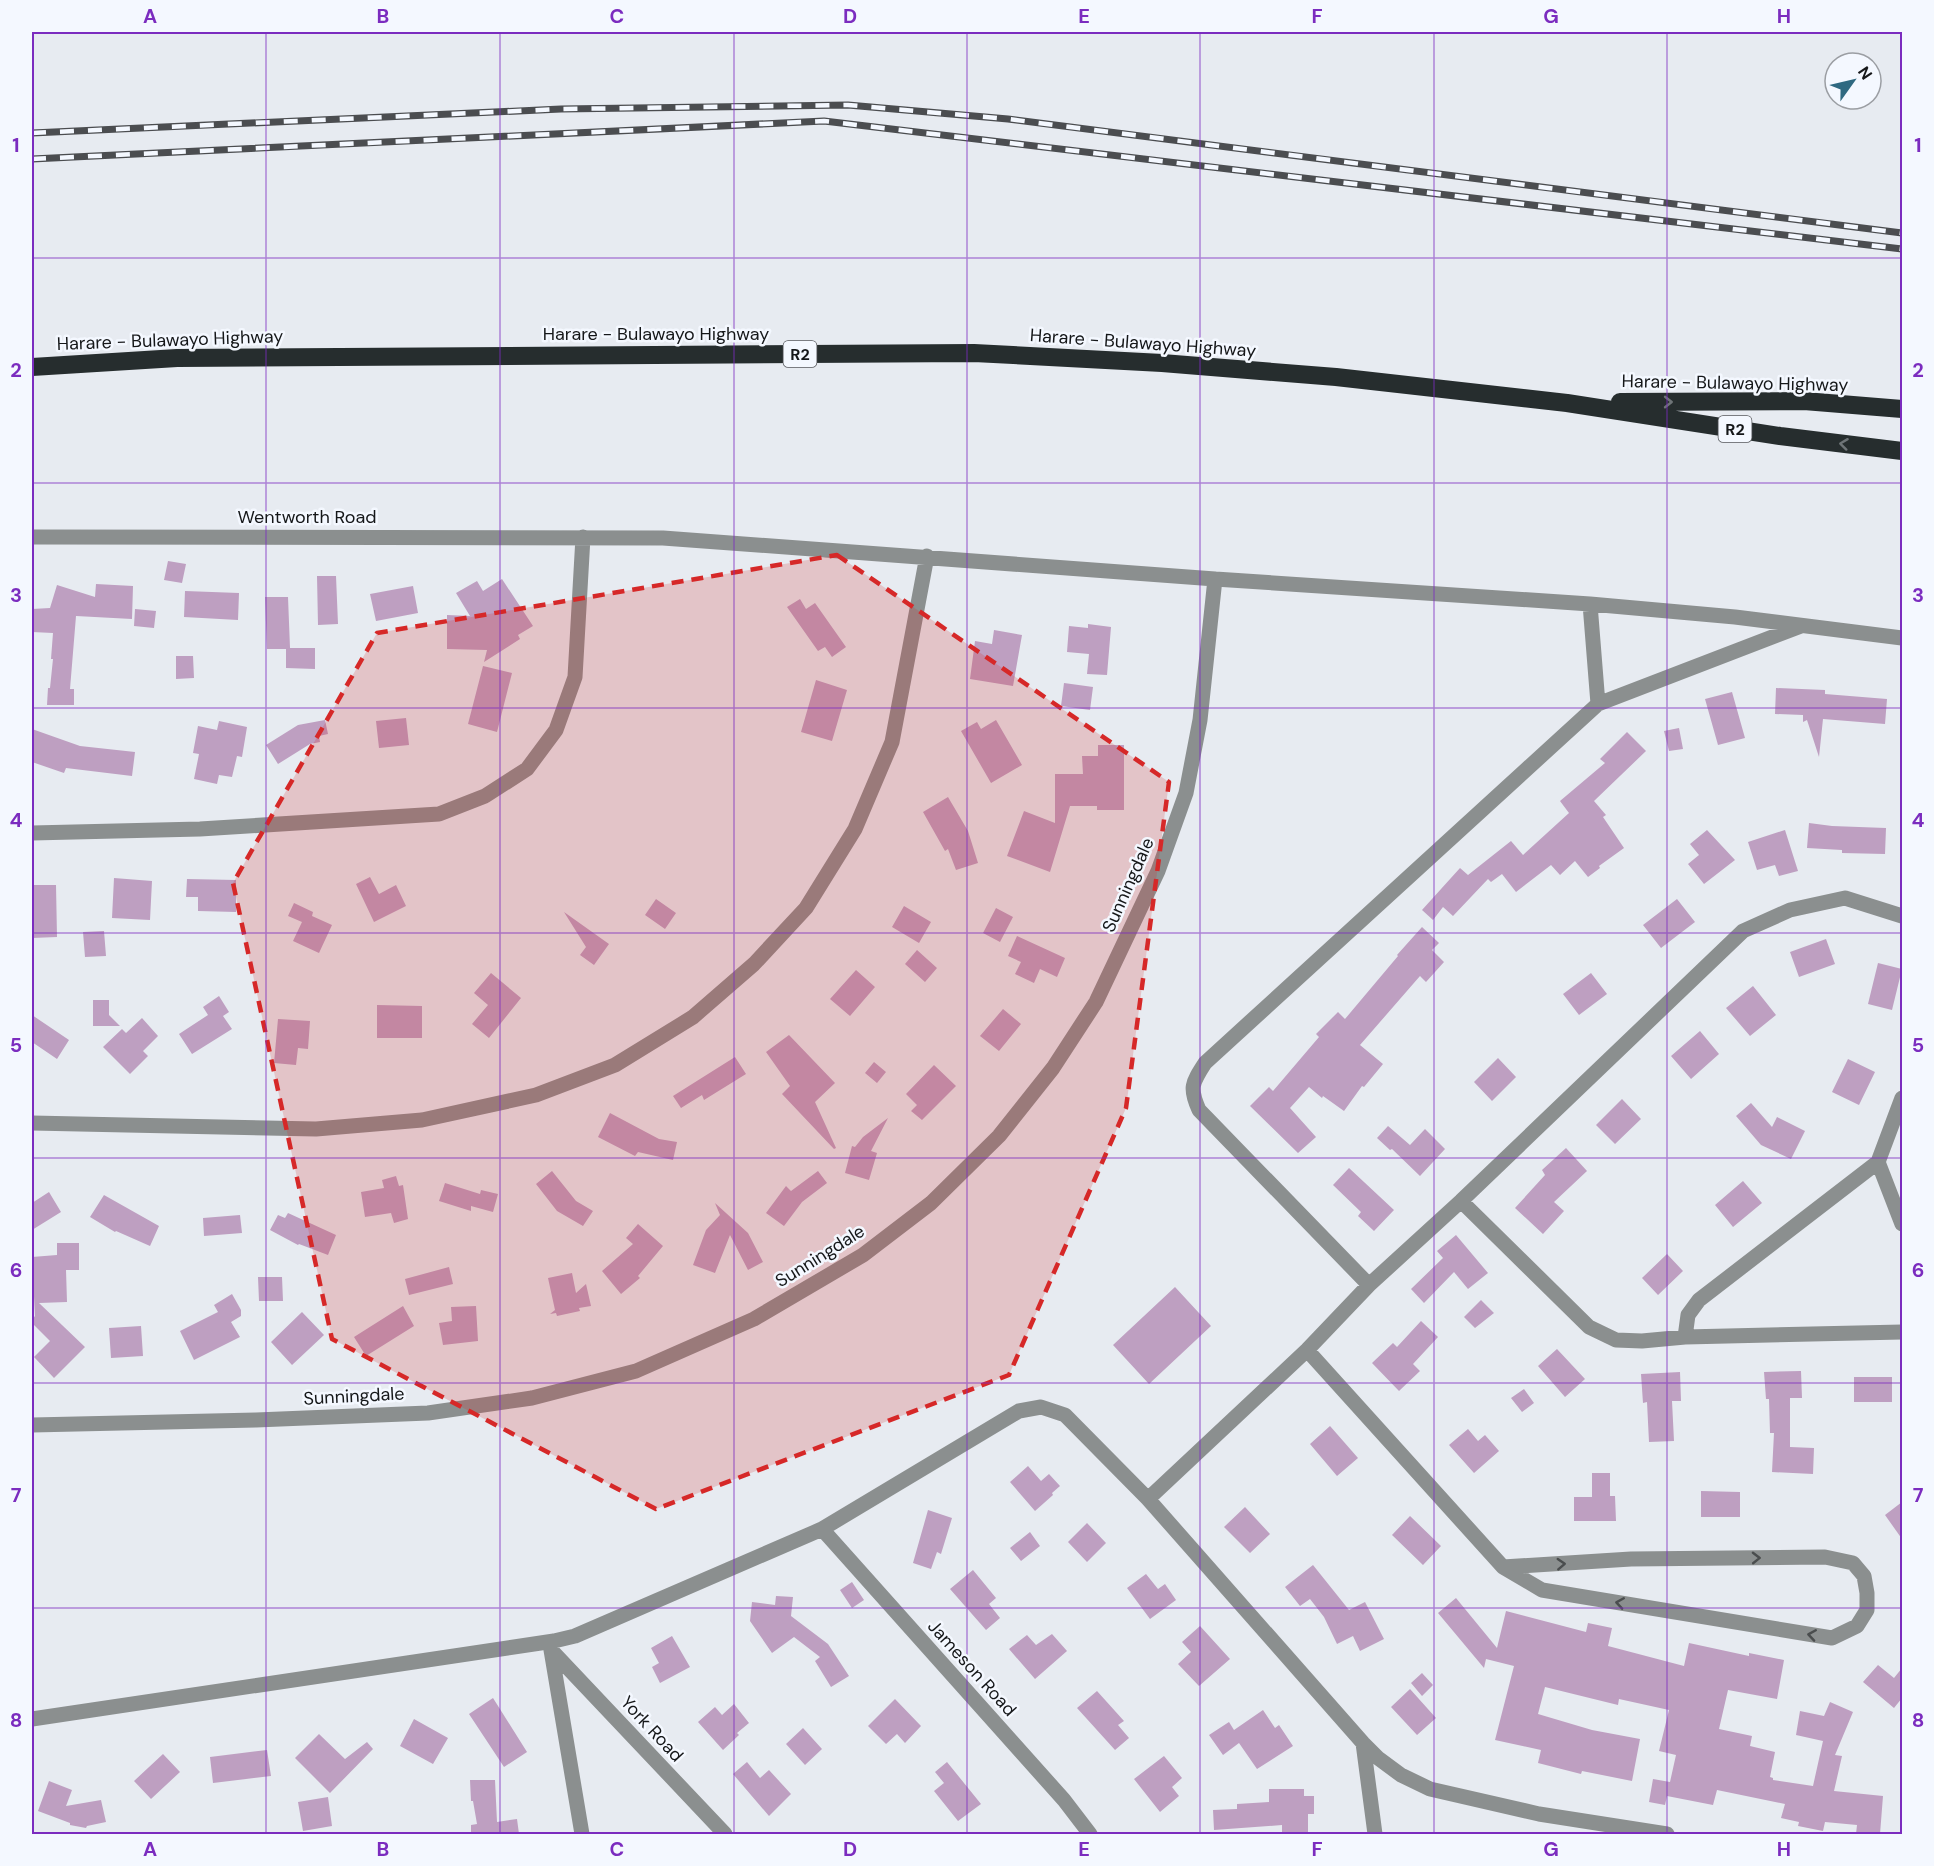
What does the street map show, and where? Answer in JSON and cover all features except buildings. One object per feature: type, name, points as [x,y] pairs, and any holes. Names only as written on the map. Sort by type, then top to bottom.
[{"type":"highway","name":"Harare - Bulawayo Highway","points":[[32,367],[177,358],[974,353],[1162,363],[1336,377],[1567,403],[1780,436],[1902,451]]},
{"type":"highway","name":"Harare - Bulawayo Highway","points":[[1567,403],[1804,401],[1902,409]]},
{"type":"street","name":"Wentworth Road","points":[[32,537],[663,538],[1590,604],[1902,638]]},
{"type":"street","points":[[32,832],[200,829],[439,814],[485,795],[527,769],[556,730],[575,677],[583,537]]},
{"type":"street","points":[[32,1123],[316,1129],[422,1120],[536,1095],[592,1074],[615,1065],[693,1017],[754,964],[806,908],[855,829],[892,742],[927,556]]},
{"type":"street","name":"Sunningdale","points":[[32,1425],[428,1413],[532,1398],[636,1371],[754,1319],[863,1255],[931,1203],[999,1136],[1053,1068],[1096,1002],[1158,871],[1186,793],[1200,720],[1215,579]]},
{"type":"street","points":[[1590,604],[1598,704]]},
{"type":"street","points":[[1369,1285],[1198,1110],[1192,1095],[1194,1080],[1205,1063],[1598,704],[1803,626]]},
{"type":"street","points":[[1148,1499],[1307,1350],[1369,1285],[1461,1201],[1743,931],[1790,910],[1845,898],[1902,916]]},
{"type":"street","points":[[1685,1337],[1688,1315],[1699,1300],[1878,1162],[1902,1098]]},
{"type":"street","points":[[1878,1162],[1902,1224]]},
{"type":"street","points":[[1461,1201],[1589,1327],[1616,1340],[1902,1332]]},
{"type":"street","points":[[1307,1350],[1503,1567],[1542,1590],[1832,1638],[1857,1626],[1867,1610],[1864,1576],[1853,1563],[1826,1557],[1631,1559],[1503,1567]]},
{"type":"street","points":[[32,1719],[553,1646],[822,1530],[1019,1411],[1041,1407],[1065,1415],[1148,1499],[1363,1743],[1378,1758],[1401,1775],[1430,1789],[1539,1814],[1667,1834]]},
{"type":"street","name":"Jameson Road","points":[[822,1530],[1064,1800],[1090,1834]]},
{"type":"street","points":[[553,1646],[582,1834]]},
{"type":"street","name":"York Road","points":[[553,1646],[725,1834]]},
{"type":"street","points":[[1363,1743],[1375,1834]]},
{"type":"highlighted area","points":[[837,555],[1169,782],[1126,1108],[1009,1375],[656,1509],[332,1339],[233,883],[377,633]]},
{"type":"railway","points":[[32,133],[561,109],[848,105],[1008,119],[1902,233]]},
{"type":"railway","points":[[32,159],[824,121],[1902,249]]}]
